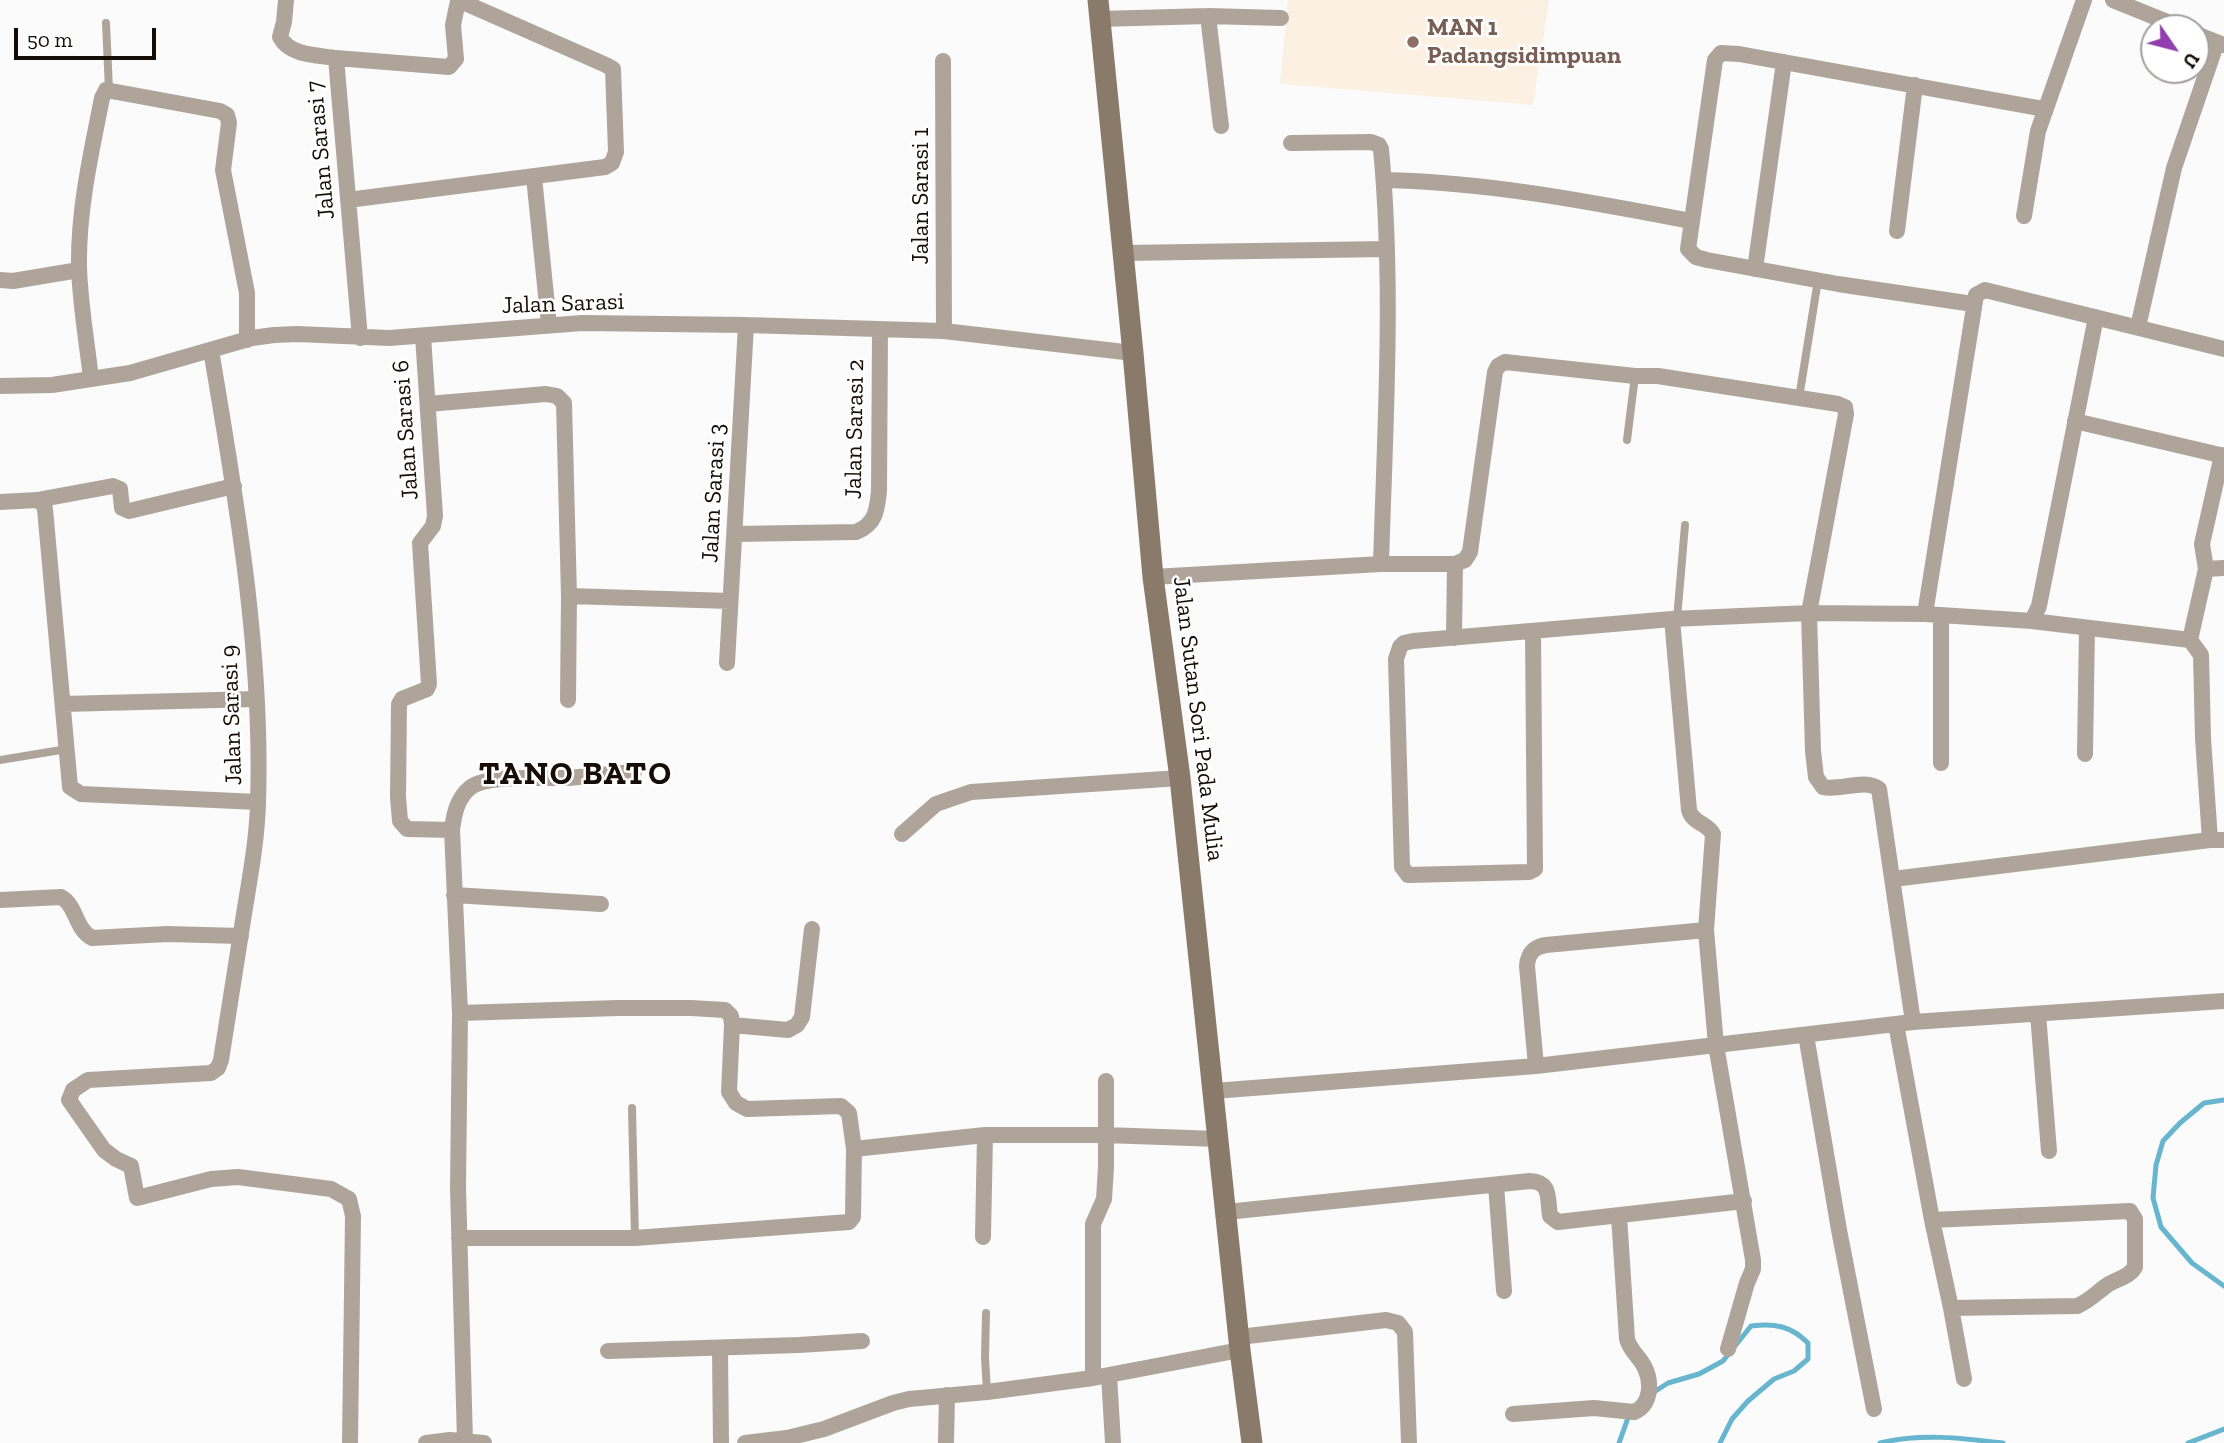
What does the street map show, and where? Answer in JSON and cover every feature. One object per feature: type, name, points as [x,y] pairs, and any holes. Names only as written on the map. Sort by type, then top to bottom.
[{"type":"street","name":"Jalan Sarasi 7","points":[[286,0],[285,22],[280,37],[282,42],[296,51],[336,58],[360,338]]},
{"type":"street","points":[[2024,216],[2044,109],[2084,0]]},
{"type":"street","points":[[336,58],[449,67],[456,59],[453,25],[458,1],[613,69],[616,152],[612,163],[605,167],[348,200]]},
{"type":"street","points":[[2119,1],[2149,14]]},
{"type":"street","points":[[1099,9],[1208,16],[1238,8],[1282,18]]},
{"type":"street","name":"Jalan Sutan Sori Pada Mulia","points":[[1099,9],[1153,577],[1181,778],[1239,1343],[1252,1443]]},
{"type":"street","points":[[1208,16],[1221,126]]},
{"type":"street","points":[[2138,327],[2174,168],[2220,44]]},
{"type":"street","points":[[1973,304],[1818,280],[1696,257],[1688,249],[1716,57],[1725,52],[2044,109]]},
{"type":"street","name":"Jalan Sarasi 1","points":[[943,61],[943,331]]},
{"type":"street","points":[[1755,269],[1784,62]]},
{"type":"street","points":[[1897,231],[1915,85]]},
{"type":"street","points":[[91,379],[79,270],[83,194],[102,98],[106,90],[220,111],[227,115],[229,123],[223,170],[247,293],[247,340]]},
{"type":"street","points":[[1291,143],[1375,143],[1381,149],[1387,249],[1381,564]]},
{"type":"street","points":[[534,177],[549,325]]},
{"type":"street","points":[[1384,180],[1505,190],[1692,221]]},
{"type":"street","points":[[1124,253],[1387,249]]},
{"type":"street","points":[[0,280],[13,281],[79,270]]},
{"type":"street","points":[[1941,763],[1933,615],[1976,295],[1985,290],[2224,349]]},
{"type":"street","points":[[2032,621],[2039,607],[2096,317]]},
{"type":"street","name":"Jalan Sarasi","points":[[0,386],[52,385],[130,373],[274,335],[360,338],[423,336],[582,323],[943,331],[1133,352]]},
{"type":"street","name":"Jalan Sarasi 3","points":[[727,663],[746,325]]},
{"type":"street","name":"Jalan Sarasi 2","points":[[735,534],[856,532],[868,527],[877,508],[880,330]]},
{"type":"street","name":"Jalan Sarasi 6","points":[[423,336],[435,516],[433,526],[421,545],[429,684],[425,690],[402,699],[399,704],[398,797],[400,821],[407,829],[452,830]]},
{"type":"street","name":"Jalan Sarasi 9","points":[[211,350],[234,486],[253,647],[258,802],[253,858],[221,1060],[218,1068],[211,1073],[88,1080],[73,1090],[69,1100],[104,1150],[131,1166],[137,1198],[211,1179],[238,1177],[331,1189],[349,1199],[353,1216],[350,1443]]},
{"type":"street","points":[[1153,577],[1381,564],[1455,564],[1465,560],[1470,552],[1495,372],[1498,366],[1505,362],[1658,376],[1844,407],[1846,414],[1809,613],[1811,727],[1816,777],[1819,786],[1827,789],[1869,784],[1879,789],[1913,1022]]},
{"type":"street","points":[[428,404],[546,394],[557,396],[564,403],[569,596],[568,700]]},
{"type":"street","points":[[2076,421],[2223,455],[2202,544],[2206,569],[2190,640]]},
{"type":"street","points":[[0,502],[37,500],[113,486],[120,489],[122,508],[129,511],[234,486]]},
{"type":"street","points":[[37,500],[45,509],[70,787],[81,794],[258,802]]},
{"type":"street","points":[[1454,638],[1455,564]]},
{"type":"street","points":[[2206,569],[2224,568]]},
{"type":"street","points":[[569,596],[730,601]]},
{"type":"street","points":[[1534,631],[1535,869],[1529,872],[1412,876],[1405,873],[1402,867],[1397,651],[1405,643],[1413,641],[1675,619],[1809,613],[1933,615],[2032,621],[2190,640],[2201,655],[2203,738],[2217,841],[1892,879]]},
{"type":"street","points":[[1675,619],[1689,810],[1693,818],[1713,834],[1706,930],[1716,1045],[1744,1201],[1753,1269],[1728,1349]]},
{"type":"street","points":[[2085,754],[2087,628]]},
{"type":"street","points":[[63,704],[256,699]]},
{"type":"street","points":[[466,1441],[459,1238],[460,1013],[452,830],[454,815],[459,801],[469,789],[488,780],[567,778],[634,772]]},
{"type":"street","points":[[902,834],[936,804],[971,792],[1181,778]]},
{"type":"street","points":[[454,895],[601,904]]},
{"type":"street","points":[[0,900],[61,897],[69,902],[82,930],[92,938],[167,934],[241,936]]},
{"type":"street","points":[[732,1025],[788,1030],[797,1025],[802,1017],[813,929]]},
{"type":"street","points":[[1536,1066],[1527,966],[1532,951],[1546,945],[1706,930]]},
{"type":"street","points":[[1214,1091],[1536,1066],[1913,1022],[2224,1001]]},
{"type":"street","points":[[459,1238],[635,1238],[849,1222],[853,1217],[854,1149],[849,1113],[841,1106],[747,1109],[736,1103],[729,1092],[732,1025],[731,1016],[725,1010],[691,1008],[460,1013]]},
{"type":"street","points":[[2038,1014],[2049,1151]]},
{"type":"street","points":[[1896,1024],[1964,1379]]},
{"type":"street","points":[[1806,1035],[1839,1230],[1874,1409]]},
{"type":"street","points":[[1106,1081],[1104,1199],[1094,1224],[1101,1377],[1113,1443]]},
{"type":"street","points":[[854,1149],[985,1135],[1219,1139]]},
{"type":"street","points":[[983,1237],[985,1135]]},
{"type":"street","points":[[1226,1212],[1530,1181],[1541,1183],[1547,1190],[1550,1216],[1558,1222],[1744,1201]]},
{"type":"street","points":[[1496,1185],[1504,1291]]},
{"type":"street","points":[[1932,1220],[2107,1211],[2130,1211],[2134,1215],[2134,1270],[2107,1284],[2090,1300],[2077,1306],[2066,1307],[1951,1307]]},
{"type":"street","points":[[1513,1414],[1594,1408],[1626,1412],[1638,1411],[1643,1407],[1648,1392],[1648,1379],[1627,1339],[1619,1216]]},
{"type":"street","points":[[745,1443],[824,1436],[893,1403],[1101,1377],[1239,1343],[1386,1320],[1398,1322],[1405,1332],[1409,1443]]},
{"type":"street","points":[[608,1352],[862,1341]]},
{"type":"street","points":[[720,1349],[721,1443]]},
{"type":"street","points":[[946,1443],[947,1395]]},
{"type":"street","points":[[426,1443],[484,1443]]},
{"type":"lane","points":[[106,23],[109,90]]},
{"type":"lane","points":[[1798,398],[1818,280]]},
{"type":"lane","points":[[1627,440],[1635,376]]},
{"type":"lane","points":[[1675,619],[1685,525]]},
{"type":"lane","points":[[0,760],[66,749]]},
{"type":"lane","points":[[632,1108],[635,1238]]},
{"type":"lane","points":[[986,1313],[987,1392]]},
{"type":"shaded area","name":"MAN 1 Padangsidimpuan","points":[[1288,0],[1549,0],[1533,105],[1280,84]]},
{"type":"waterway","points":[[2224,1100],[2204,1103],[2163,1141],[2156,1165],[2153,1198],[2161,1227],[2192,1263],[2224,1286]]},
{"type":"waterway","points":[[1651,1394],[1668,1383],[1699,1374],[1723,1361],[1751,1326],[1782,1327],[1802,1337],[1808,1343],[1808,1359],[1794,1371],[1774,1379],[1748,1401],[1732,1419],[1720,1443]]},
{"type":"waterway","points":[[1619,1443],[1629,1415]]},
{"type":"waterway","points":[[2188,1443],[2224,1429]]},
{"type":"waterway","points":[[1880,1443],[1926,1437],[2003,1443]]},
{"type":"place","name":"MAN 1 Padangsidimpuan","points":[[1413,42]]},
{"type":"district","name":"TANO BATO","points":[[576,775]]}]
